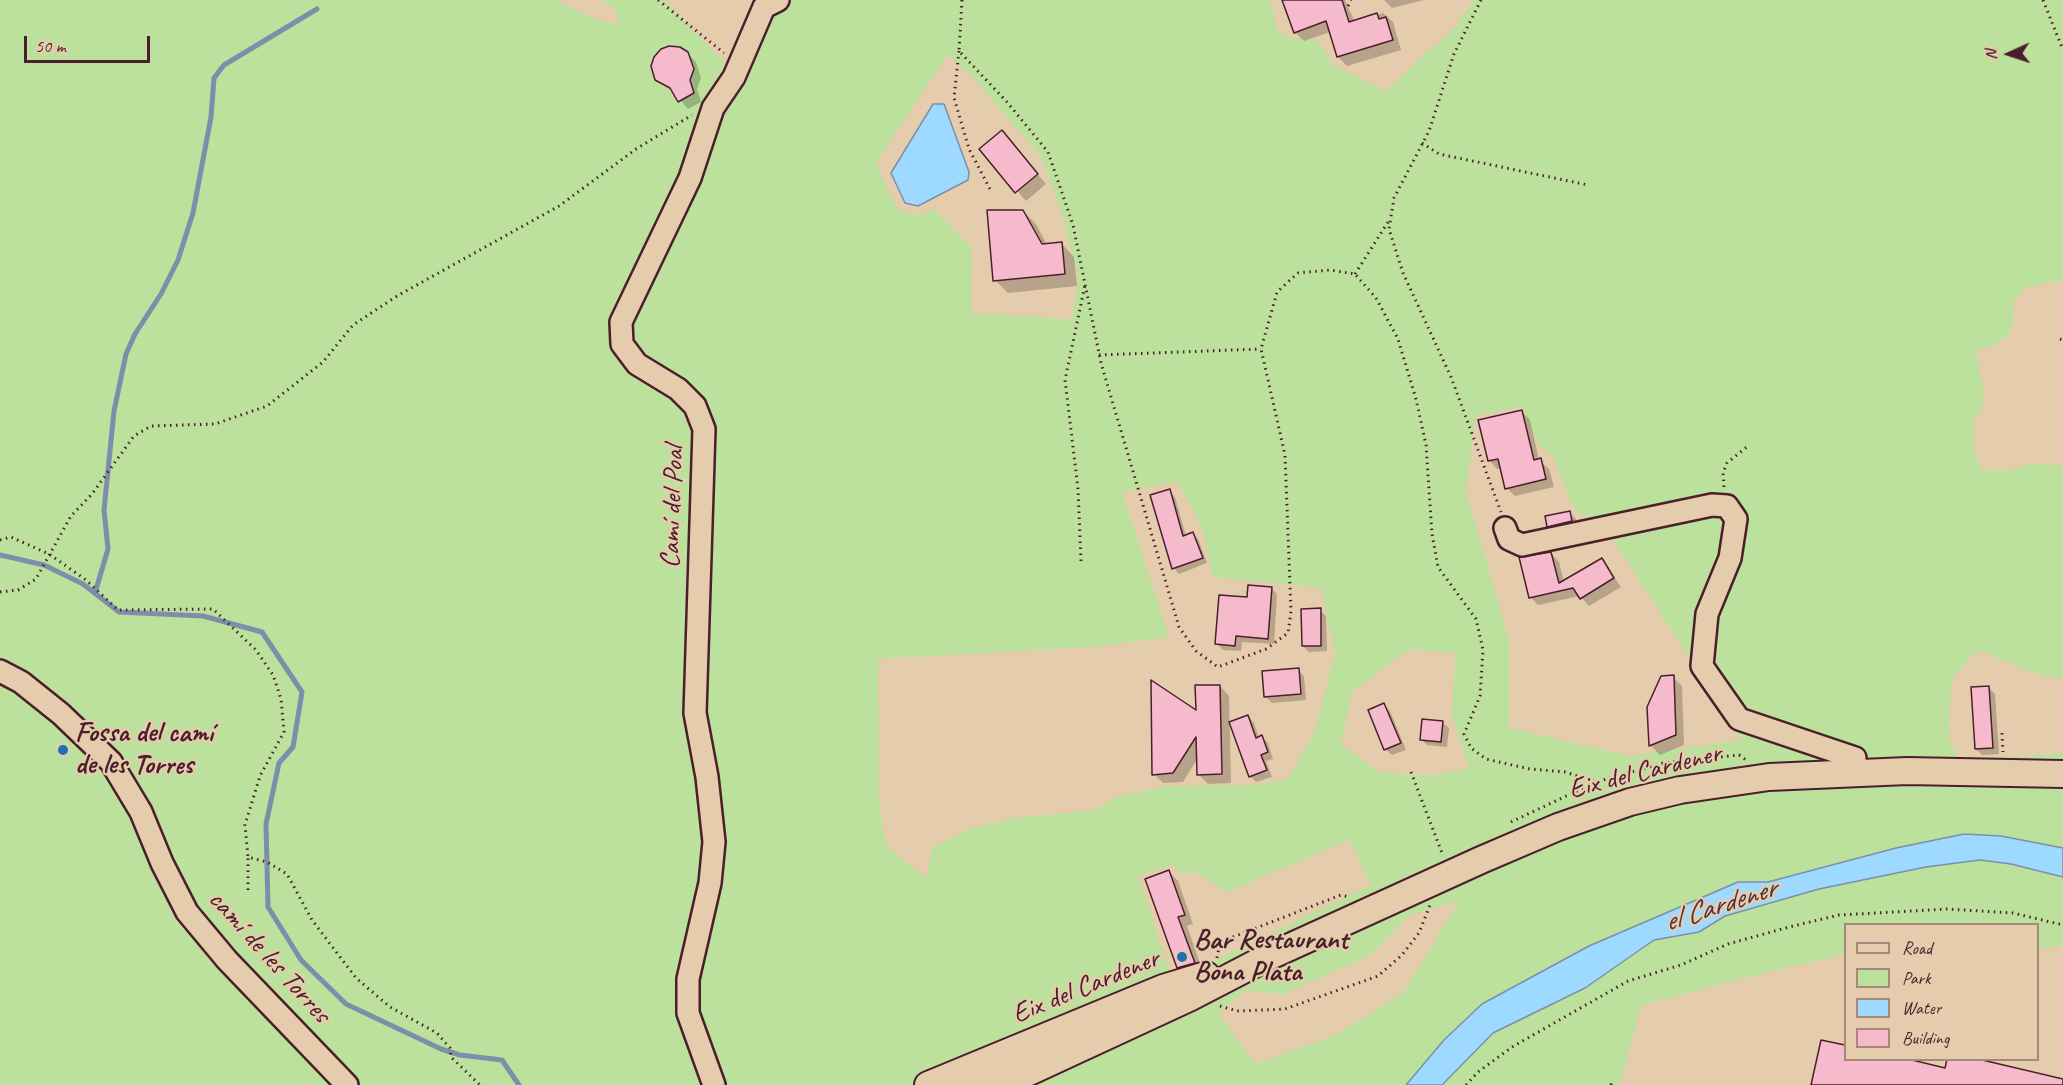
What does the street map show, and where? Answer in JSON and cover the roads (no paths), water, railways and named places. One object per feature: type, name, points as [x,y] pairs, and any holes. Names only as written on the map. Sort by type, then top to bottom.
[{"type":"main road","name":"Eix del Cardener","points":[[1001,1085],[1189,998],[1270,956],[1558,827],[1630,802],[1680,790],[1769,777],[1855,772],[2063,774]]},
{"type":"main road","name":"Eix del Cardener","points":[[928,1085],[1163,988],[1270,956]]},
{"type":"street","name":"Camí del Poal","points":[[714,1085],[688,1013],[688,979],[710,883],[714,842],[707,777],[694,713],[704,429],[695,406],[683,394],[637,364],[622,344],[621,322],[690,178],[713,108],[734,77],[764,7],[777,0]]},
{"type":"street","points":[[1505,528],[1509,539],[1522,545],[1713,505],[1727,507],[1736,519],[1731,558],[1707,614],[1702,666],[1739,718],[1856,758],[1855,772]]},
{"type":"street","name":"camí de les Torres","points":[[0,671],[21,682],[61,714],[111,762],[141,812],[162,863],[187,912],[227,960],[347,1085]]},
{"type":"street","points":[[2037,773],[2063,766]]},
{"type":"street","points":[[2037,773],[2063,785]]},
{"type":"street","points":[[967,1085],[1042,1051],[1064,1030]]},
{"type":"water","points":[[933,104],[944,104],[969,172],[968,180],[918,206],[905,203],[891,173]]},
{"type":"water","name":"el Cardener","points":[[1964,834],[2001,836],[2063,848],[2063,877],[2011,864],[1980,860],[1926,867],[1819,889],[1725,916],[1699,932],[1654,940],[1585,988],[1493,1033],[1442,1085],[1406,1085],[1444,1040],[1482,1004],[1589,946],[1738,882],[1768,882],[1896,848]]},
{"type":"waterway","points":[[95,593],[108,549],[104,510],[114,411],[126,354],[135,334],[161,294],[178,260],[193,213],[211,117],[214,78],[224,65],[317,9]]},
{"type":"waterway","points":[[0,555],[44,565],[83,584],[119,612],[203,616],[262,632],[302,692],[293,747],[279,763],[266,824],[268,907],[301,960],[346,1004],[441,1049],[460,1055],[502,1060],[519,1085]]},
{"type":"place","name":"Fossa del camí de les Torres","points":[[63,750]]},
{"type":"place","name":"Bar Restaurant Bona Plata","points":[[1182,957]]}]
